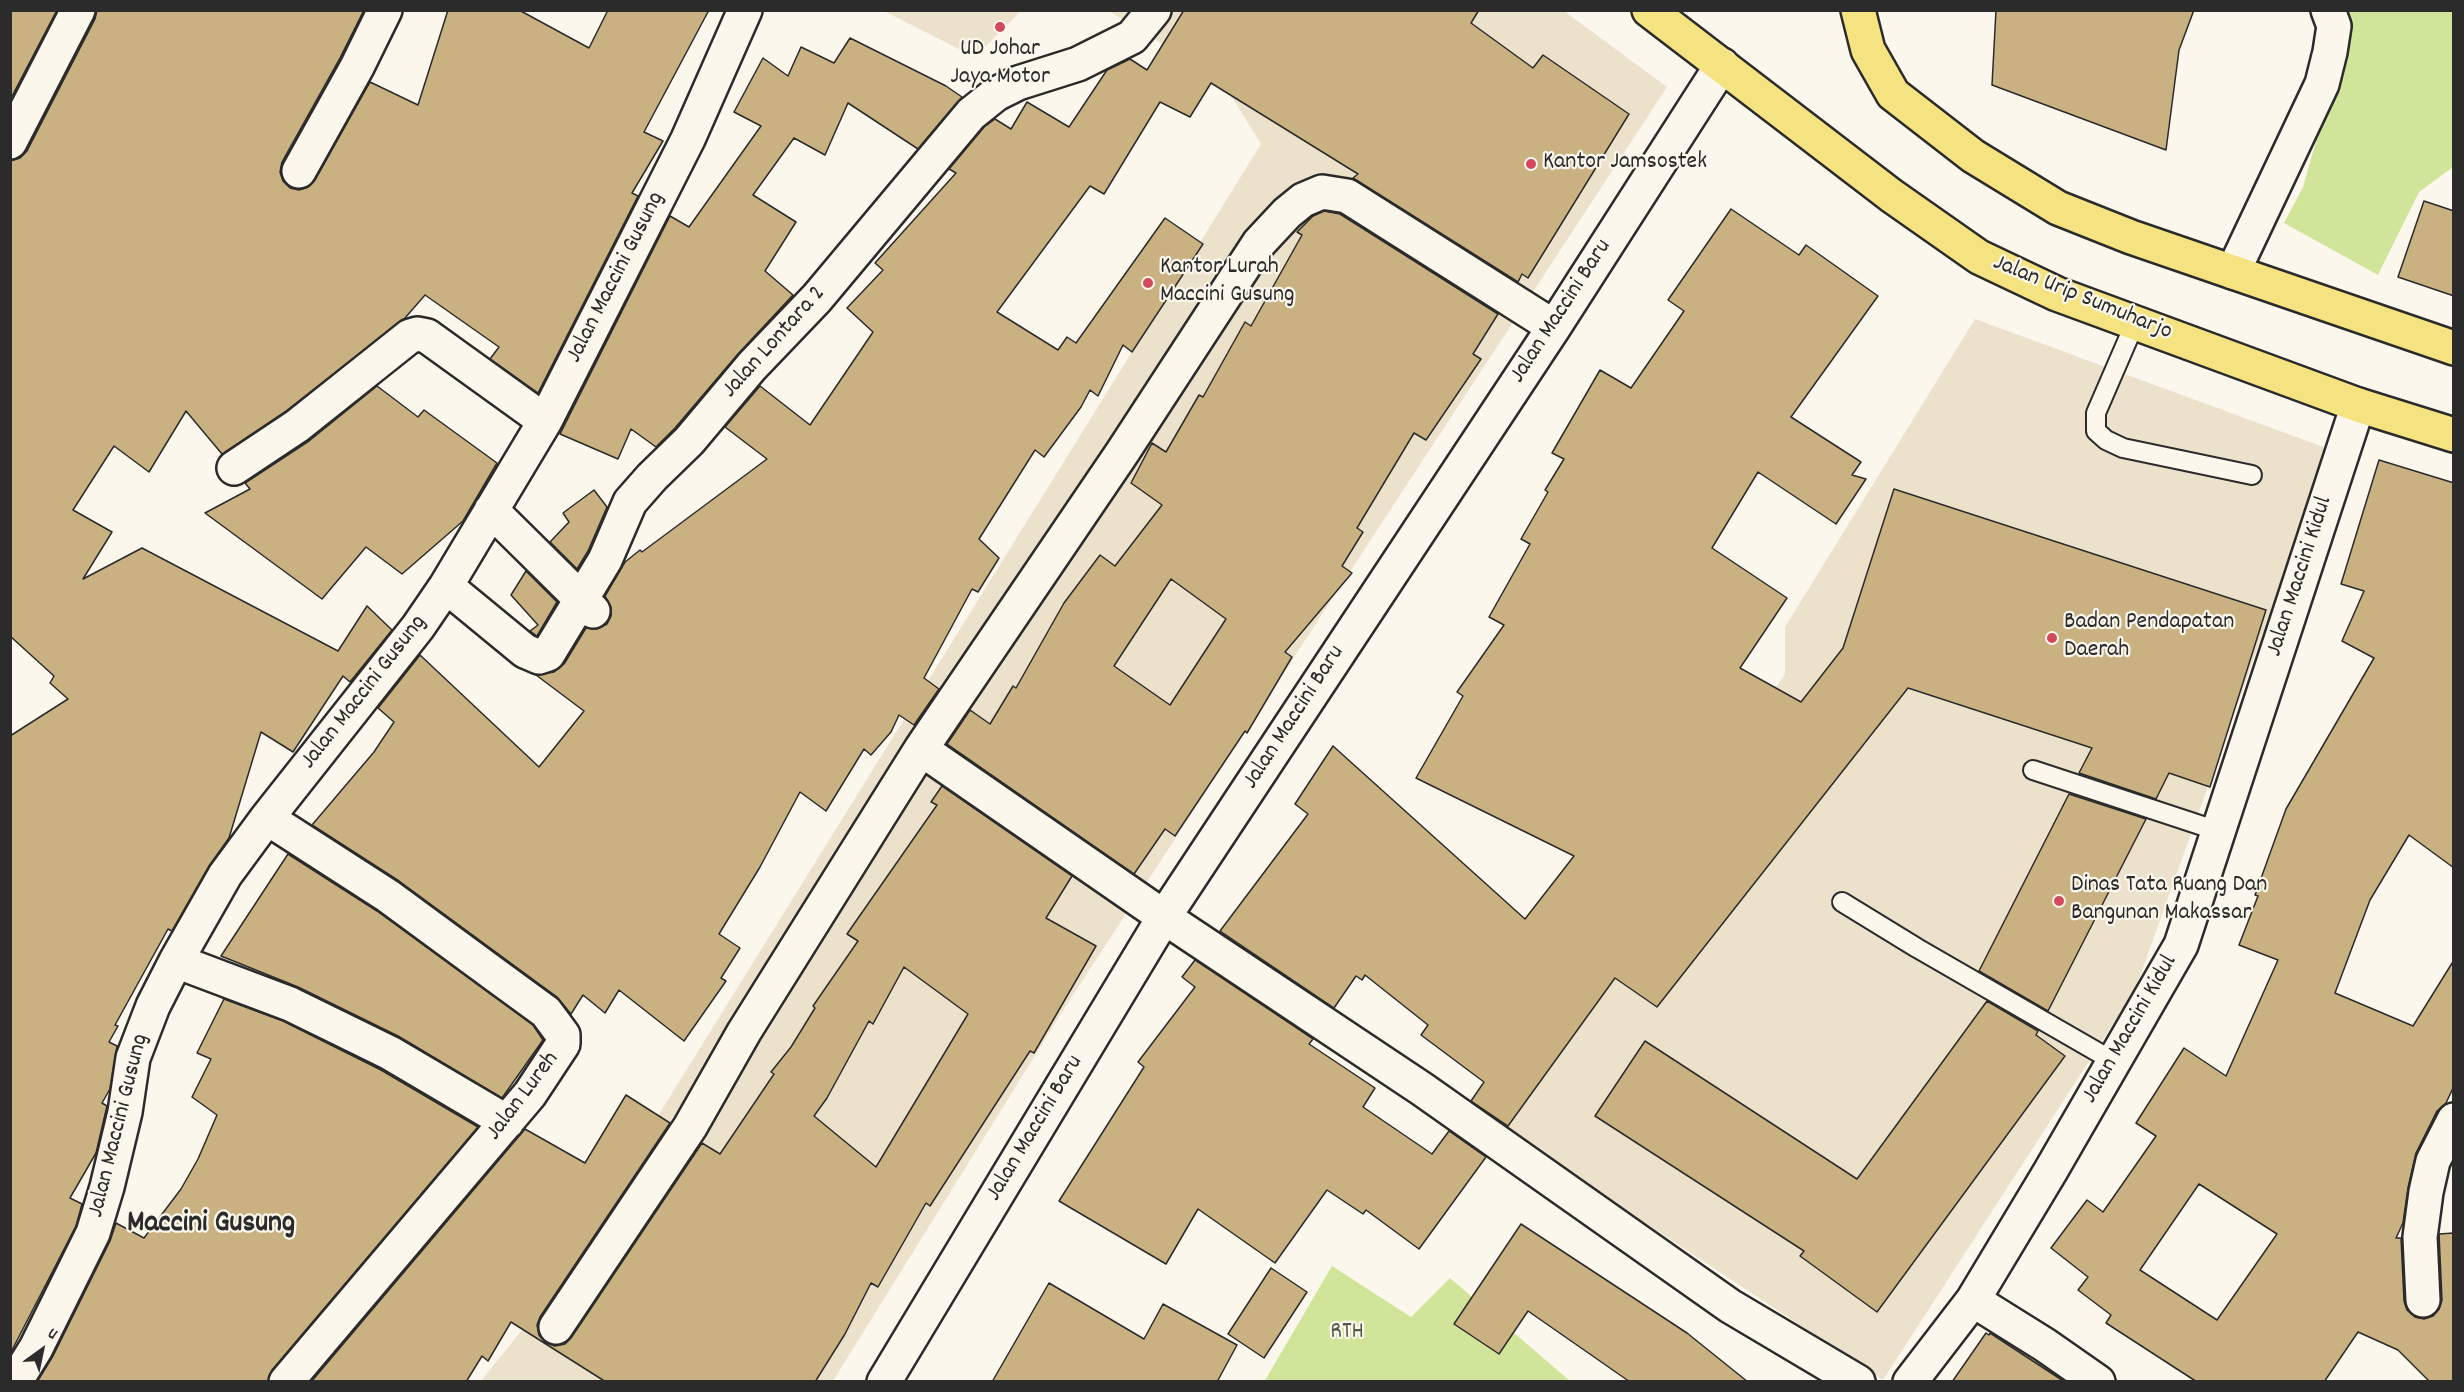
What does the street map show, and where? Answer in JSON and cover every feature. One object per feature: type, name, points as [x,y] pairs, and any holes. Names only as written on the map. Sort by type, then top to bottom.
[{"type":"highway","name":"Jalan Urip Sumuharjo","points":[[1649,10],[1892,196],[1979,257],[2057,294],[2134,323],[2358,405],[2454,435]]},
{"type":"highway","points":[[1858,10],[1868,50],[1893,94],[1973,156],[2058,208],[2131,237],[2454,348]]},
{"type":"street","points":[[10,141],[78,10]]},
{"type":"street","points":[[299,171],[357,67],[385,10]]},
{"type":"street","name":"Jalan Maccini Gusung","points":[[15,1382],[36,1348],[93,1233],[125,1112],[133,1058],[153,1005],[176,961],[225,875],[267,818],[418,627],[446,586],[545,421],[688,139],[745,10]]},
{"type":"street","name":"Jalan Lontara 2","points":[[446,586],[531,655],[538,657],[548,654],[587,605],[630,502],[689,441],[752,366],[817,297],[971,114],[996,94],[1018,84],[1078,64],[1132,37],[1154,10]]},
{"type":"street","points":[[2233,272],[2322,84],[2334,26],[2328,10]]},
{"type":"street","name":"Jalan Maccini Baru","points":[[884,1382],[1164,917],[1554,327],[1722,65]]},
{"type":"street","points":[[556,1328],[690,1127],[744,1032],[921,748],[1122,453],[1259,243],[1303,200],[1322,192],[1347,196],[1554,327]]},
{"type":"street","points":[[234,468],[297,426],[410,336],[417,334],[427,336],[545,421]]},
{"type":"street","name":"Jalan Maccini Kidul","points":[[1910,1382],[1973,1300],[2181,945],[2358,405]]},
{"type":"street","points":[[491,510],[587,605]]},
{"type":"street","points":[[921,748],[1164,917],[1422,1089],[1730,1306],[1858,1382]]},
{"type":"street","name":"Jalan Lureh","points":[[267,818],[388,896],[546,1012],[563,1035],[563,1044],[547,1071],[507,1122],[286,1382]]},
{"type":"street","points":[[176,961],[290,1004],[390,1053],[507,1122]]},
{"type":"street","points":[[2423,1300],[2420,1237],[2426,1192],[2433,1161],[2454,1120]]},
{"type":"street","points":[[1973,1300],[2045,1345],[2098,1382]]},
{"type":"lane","points":[[2134,323],[2096,414],[2096,431],[2106,440],[2123,448],[2252,475]]},
{"type":"lane","points":[[2032,770],[2218,831]]},
{"type":"lane","points":[[1842,902],[2113,1061]]},
{"type":"shaded area","points":[[884,11],[1021,11],[975,57]]},
{"type":"shaded area","points":[[1109,11],[1564,11],[1667,87],[1067,1004],[833,1381],[480,1382],[535,1314],[1261,144],[1222,81]]},
{"type":"shaded area","points":[[1975,319],[2329,449],[2135,990],[1883,1380],[1494,1123],[1785,674],[1785,627]]},
{"type":"green space","points":[[2343,11],[2453,11],[2453,167],[2419,192],[2378,275],[2284,223],[2303,187],[2327,103],[2351,35]]},
{"type":"green space","name":"RTH","points":[[1332,1266],[1411,1317],[1450,1278],[1570,1381],[1264,1382]]},
{"type":"building","points":[[10,10],[57,10],[10,100]]},
{"type":"building","points":[[97,10],[364,10],[282,162],[280,172],[283,181],[290,188],[299,190],[308,187],[315,180],[370,82],[418,105],[448,10],[519,10],[589,48],[608,10],[709,10],[644,132],[663,141],[632,193],[638,196],[538,393],[490,359],[499,347],[425,295],[405,318],[286,411],[222,454],[186,411],[149,472],[114,446],[73,510],[112,532],[83,579],[142,548],[338,651],[367,606],[392,630],[350,682],[343,676],[293,752],[261,732],[229,838],[209,866],[172,931],[168,929],[115,1025],[118,1026],[109,1042],[117,1046],[110,1089],[102,1103],[107,1106],[96,1153],[70,1198],[82,1204],[76,1226],[10,1354],[10,736],[68,699],[50,683],[54,676],[10,636],[10,161],[20,158],[27,151],[95,19]]},
{"type":"building","points":[[1184,10],[1479,10],[1471,23],[1533,68],[1543,55],[1629,114],[1528,278],[1522,274],[1518,282],[1353,178],[1358,174],[1211,83],[1190,117],[1160,102],[1104,194],[1090,186],[997,312],[1058,350],[1067,337],[1076,343],[1165,218],[1203,244],[1132,352],[1123,345],[1098,396],[1090,390],[1081,407],[1044,457],[1035,450],[979,539],[999,558],[978,592],[972,589],[924,678],[939,689],[914,725],[899,715],[891,732],[871,755],[864,749],[826,811],[800,792],[760,867],[719,934],[740,948],[721,978],[726,981],[684,1041],[619,990],[605,1013],[583,995],[571,1014],[557,997],[399,881],[312,825],[374,752],[394,722],[378,708],[420,655],[539,767],[584,711],[536,675],[554,672],[564,664],[586,628],[597,629],[607,624],[611,616],[611,607],[605,596],[625,562],[640,550],[642,552],[767,459],[725,427],[760,386],[810,425],[873,332],[847,308],[883,270],[875,263],[956,173],[949,169],[984,127],[995,119],[1011,129],[1027,102],[1069,127],[1107,70],[1130,59],[1147,70]]},
{"type":"building","points":[[1996,10],[2194,10],[2179,50],[2166,150],[1992,85]]},
{"type":"building","points":[[850,38],[946,86],[962,97],[918,149],[848,103],[825,155],[794,138],[753,195],[796,222],[765,271],[793,295],[656,447],[631,429],[618,459],[560,434],[670,216],[689,227],[761,126],[734,112],[763,58],[788,76],[801,47],[834,63]]},
{"type":"building","points":[[2424,201],[2454,211],[2454,296],[2398,277]]},
{"type":"building","points":[[1731,209],[1799,255],[1806,245],[1878,296],[1791,417],[1861,462],[1852,475],[1866,479],[1836,524],[1758,472],[1712,548],[1787,598],[1740,668],[1801,702],[1843,648],[1894,489],[2266,610],[2210,787],[2169,773],[2156,799],[2079,773],[2092,748],[1908,688],[1657,1007],[1615,978],[1508,1126],[1471,1101],[1484,1082],[1421,1035],[1428,1025],[1365,975],[1362,980],[1356,976],[1334,1008],[1220,931],[1308,814],[1295,804],[1333,746],[1525,919],[1574,856],[1416,778],[1463,696],[1457,692],[1504,625],[1489,617],[1530,544],[1521,539],[1548,492],[1545,490],[1564,459],[1552,453],[1600,370],[1631,388],[1684,311],[1668,300]]},
{"type":"building","points":[[1324,211],[1340,214],[1498,314],[1473,354],[1481,359],[1426,440],[1414,433],[1357,528],[1363,532],[1342,566],[1352,573],[1285,652],[1292,657],[1247,733],[1245,731],[1175,836],[1165,829],[1134,874],[947,744],[970,710],[990,724],[1013,686],[1016,688],[1064,603],[1100,555],[1115,566],[1162,505],[1131,483],[1152,443],[1166,452],[1199,395],[1203,397],[1245,322],[1251,326],[1302,235],[1297,232],[1313,216]],"holes":[[[1171,579],[1226,619],[1170,705],[1114,666]]]},
{"type":"building","points":[[377,386],[418,417],[424,410],[497,463],[463,521],[402,574],[366,547],[322,599],[205,513],[250,489],[245,483],[309,441]]},
{"type":"building","points":[[2379,460],[2454,483],[2454,868],[2409,835],[2370,900],[2335,993],[2413,1026],[2454,960],[2454,1086],[2446,1103],[2437,1111],[2416,1153],[2403,1223],[2396,1238],[2401,1238],[2404,1301],[2407,1310],[2415,1317],[2424,1319],[2433,1316],[2442,1300],[2439,1234],[2454,1233],[2454,1382],[2430,1382],[2398,1350],[2358,1332],[2324,1382],[2197,1382],[2106,1323],[2111,1315],[2078,1290],[2088,1277],[2051,1248],[2087,1200],[2103,1212],[2156,1136],[2136,1123],[2184,1048],[2226,1076],[2278,960],[2239,945],[2258,896],[2255,895],[2286,809],[2374,658],[2342,641],[2364,591],[2341,584]],"holes":[[[2199,1184],[2277,1234],[2217,1320],[2140,1270]]]},
{"type":"building","points":[[594,490],[607,507],[588,551],[577,569],[550,542],[569,522],[563,513]]},
{"type":"building","points":[[526,571],[557,602],[537,636],[530,631],[538,625],[511,595]]},
{"type":"building","points":[[942,786],[1072,876],[1046,918],[1096,946],[1034,1053],[1030,1051],[930,1206],[926,1203],[878,1287],[871,1283],[845,1334],[815,1382],[606,1382],[511,1322],[488,1361],[482,1356],[466,1382],[311,1382],[525,1129],[585,1163],[626,1095],[670,1123],[540,1317],[537,1325],[539,1335],[545,1342],[555,1346],[565,1344],[702,1143],[720,1154],[774,1074],[771,1072],[791,1047],[815,1008],[813,1006],[858,941],[847,934],[937,805],[931,802]],"holes":[[[904,967],[968,1014],[876,1167],[814,1116],[827,1098],[869,1021],[873,1024]]]},
{"type":"building","name":"Dinas Tata Ruang Dan Bangunan Makassar","points":[[2069,794],[2146,819],[2048,1011],[1979,971]]},
{"type":"building","points":[[288,854],[377,911],[533,1025],[543,1040],[502,1098],[398,1036],[298,987],[221,956]]},
{"type":"building","points":[[1195,960],[1313,1039],[1309,1044],[1375,1088],[1363,1107],[1432,1154],[1449,1131],[1486,1157],[1419,1249],[1366,1210],[1363,1214],[1327,1190],[1275,1263],[1198,1209],[1166,1264],[1059,1201],[1144,1067],[1138,1062],[1195,987],[1182,977]]},
{"type":"building","points":[[224,999],[283,1021],[381,1070],[478,1127],[272,1370],[268,1382],[37,1382],[53,1356],[110,1241],[116,1223],[144,1238],[181,1189],[198,1159],[217,1115],[192,1097],[211,1059],[197,1053]]},
{"type":"building","points":[[1987,1001],[2038,1031],[2036,1035],[2065,1056],[1877,1312],[1800,1256],[1804,1251],[1595,1116],[1645,1041],[1857,1179]]},
{"type":"building","points":[[1521,1224],[1687,1333],[1748,1382],[1630,1382],[1528,1311],[1499,1354],[1454,1324]]},
{"type":"building","points":[[1271,1268],[1307,1292],[1264,1358],[1228,1334]]},
{"type":"building","points":[[1049,1283],[1144,1339],[1163,1304],[1237,1345],[1217,1382],[992,1382]]},
{"type":"building","points":[[1986,1333],[1989,1335],[1990,1333],[2065,1382],[1952,1382]]},
{"type":"place","name":"UD Johar Jaya Motor","points":[[1000,27]]},
{"type":"place","name":"Kantor Jamsostek","points":[[1531,164]]},
{"type":"place","name":"Kantor Lurah Maccini Gusung","points":[[1148,283]]},
{"type":"place","name":"Badan Pendapatan Daerah","points":[[2052,638]]},
{"type":"place","name":"Dinas Tata Ruang Dan Bangunan Makassar","points":[[2059,901]]},
{"type":"district","name":"Maccini Gusung","points":[[211,1226]]}]
